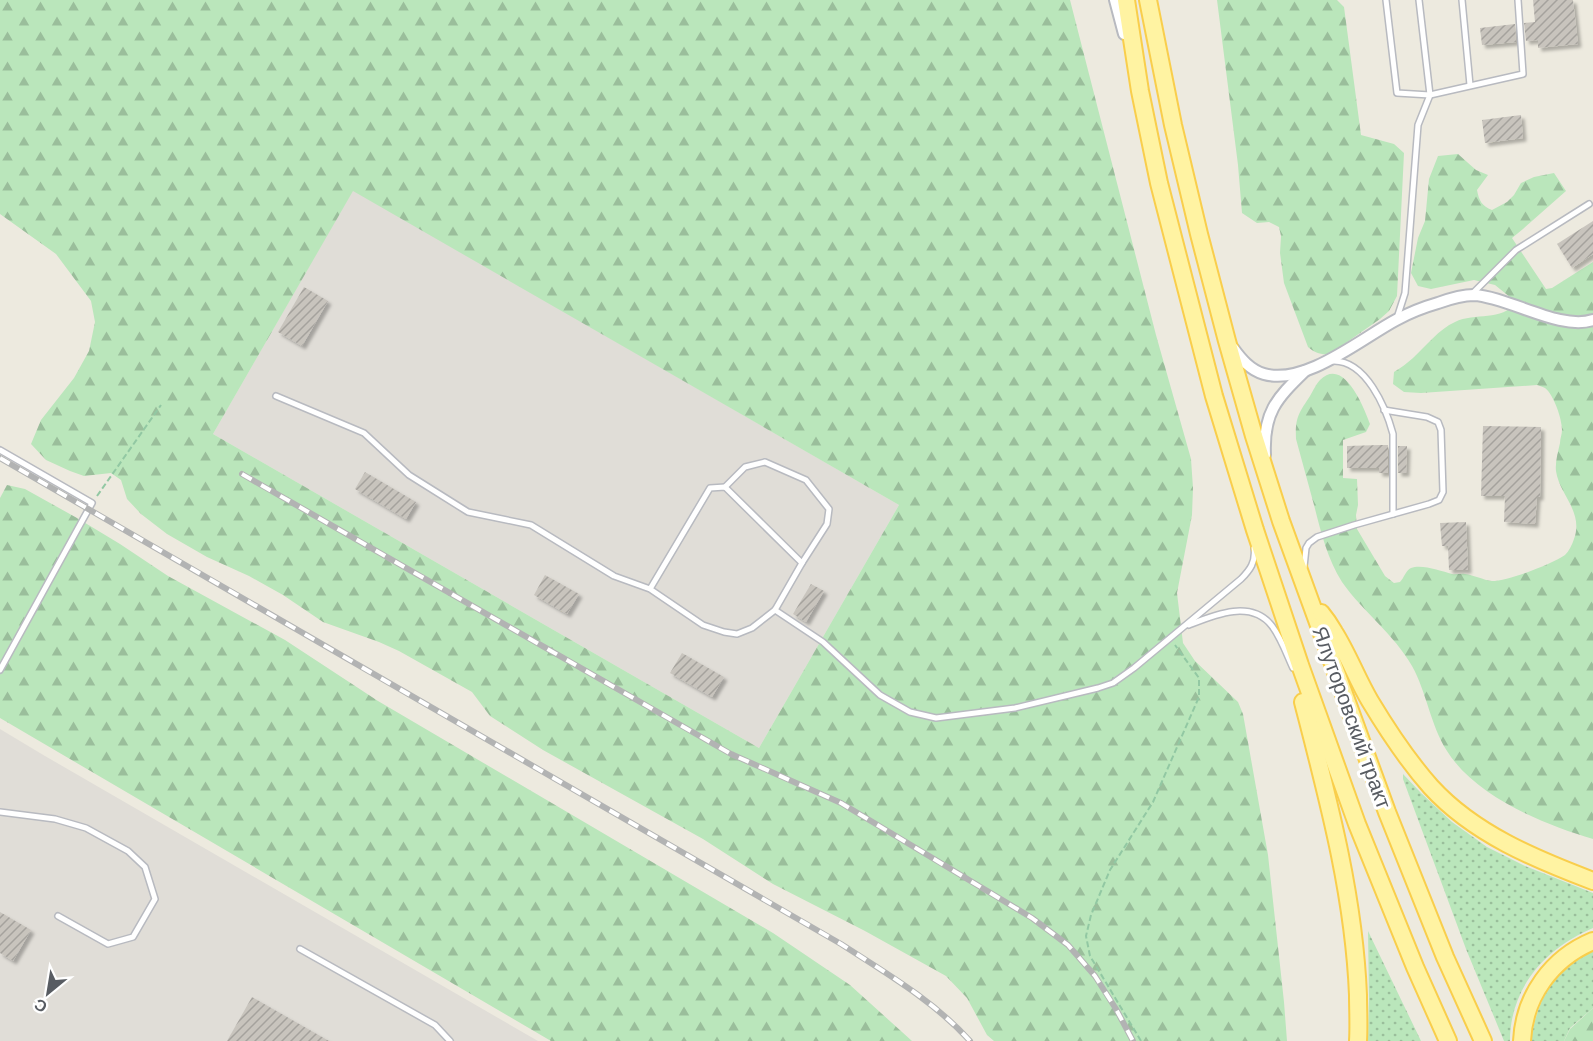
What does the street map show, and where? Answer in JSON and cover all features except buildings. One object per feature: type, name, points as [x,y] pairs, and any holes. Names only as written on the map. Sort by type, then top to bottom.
[{"type":"main road","name":"Ялуторовский тракт","points":[[1126,0],[1140,91],[1159,183],[1214,396],[1278,599],[1327,743],[1415,968],[1448,1041]]},
{"type":"main road","name":"Ялуторовский тракт","points":[[1148,0],[1188,189],[1227,341],[1281,521],[1387,812],[1445,957],[1483,1041]]},
{"type":"main road","points":[[1305,587],[1335,633],[1369,700],[1411,763],[1432,788],[1474,823],[1496,837],[1544,861],[1593,881]]},
{"type":"main road","points":[[1278,599],[1339,848],[1353,927],[1358,1041]]},
{"type":"main road","points":[[1295,671],[1327,743]]},
{"type":"main road","points":[[1522,1041],[1526,1014],[1538,987],[1567,956],[1593,941]]},
{"type":"street","points":[[1115,0],[1140,91]]},
{"type":"street","points":[[1157,0],[1166,88]]},
{"type":"street","points":[[1227,341],[1243,361],[1253,369],[1264,374],[1276,375],[1306,371],[1328,361],[1396,320],[1437,303],[1471,295],[1498,299],[1559,319],[1575,322],[1593,320]]},
{"type":"street","points":[[1267,476],[1265,430],[1269,417],[1286,389],[1306,371]]},
{"type":"lane","points":[[1386,0],[1397,93],[1430,95],[1523,74],[1518,0]]},
{"type":"lane","points":[[1396,320],[1405,293],[1418,124],[1430,95],[1419,0]]},
{"type":"lane","points":[[1462,0],[1470,85]]},
{"type":"lane","points":[[1471,295],[1516,250],[1589,204]]},
{"type":"lane","points":[[1328,361],[1340,360],[1363,374],[1373,386],[1390,423],[1393,434],[1393,514]]},
{"type":"lane","points":[[276,396],[364,433],[409,475],[468,512],[531,525],[614,576],[650,589],[703,625],[724,632],[737,634],[752,628],[775,610],[827,524],[829,510],[806,480],[765,462],[744,467],[725,487],[710,488],[650,589]]},
{"type":"lane","points":[[775,610],[823,642],[880,695],[910,712],[936,718],[1015,708],[1098,688],[1123,676],[1241,579],[1254,561],[1253,548],[1227,462],[1214,396]]},
{"type":"lane","points":[[1305,587],[1305,552],[1312,540],[1354,525],[1429,504],[1439,500],[1443,492],[1442,430],[1438,422],[1427,417],[1384,410]]},
{"type":"lane","points":[[0,450],[92,503],[0,670]]},
{"type":"lane","points":[[725,487],[802,563]]},
{"type":"lane","points":[[1182,628],[1230,611],[1259,615],[1272,625],[1295,671]]},
{"type":"lane","points":[[0,812],[55,819],[86,828],[128,851],[145,867],[155,899],[133,937],[108,944],[58,916]]},
{"type":"lane","points":[[300,949],[435,1025],[450,1041]]},
{"type":"path","points":[[92,503],[161,405]]},
{"type":"path","points":[[1141,1041],[1090,956],[1086,936],[1091,915],[1110,870],[1153,802],[1200,697],[1199,678],[1169,638]]},
{"type":"shaded area","points":[[353,190],[899,505],[759,748],[213,434]]},
{"type":"shaded area","points":[[0,729],[45,756],[538,1041],[0,1041]]},
{"type":"green space","points":[[0,0],[1070,0],[1156,335],[1191,459],[1192,515],[1177,593],[1183,643],[1195,661],[1238,702],[1243,714],[1268,855],[1287,1041],[994,1041],[987,1035],[967,998],[946,976],[773,884],[703,839],[543,750],[490,716],[472,692],[399,651],[323,622],[283,595],[167,534],[141,514],[127,499],[121,480],[111,473],[84,476],[46,460],[31,444],[41,420],[74,378],[89,351],[95,322],[91,301],[56,254],[0,214]],"holes":[[[353,191],[899,505],[759,748],[213,434]]]},
{"type":"green space","points":[[1217,0],[1337,0],[1344,7],[1361,135],[1394,144],[1404,153],[1397,296],[1389,311],[1380,319],[1330,354],[1318,353],[1308,347],[1284,283],[1279,227],[1269,222],[1257,223],[1242,213]]},
{"type":"green space","points":[[1458,154],[1476,170],[1488,175],[1477,190],[1482,203],[1492,210],[1507,202],[1521,183],[1534,177],[1554,173],[1566,191],[1512,238],[1546,289],[1552,288],[1593,262],[1593,839],[1532,817],[1512,807],[1475,782],[1447,751],[1405,654],[1350,593],[1332,564],[1296,439],[1298,416],[1320,380],[1329,374],[1337,374],[1345,379],[1358,397],[1370,424],[1366,432],[1343,440],[1343,478],[1357,479],[1357,529],[1385,576],[1394,583],[1400,582],[1409,569],[1415,567],[1432,568],[1492,581],[1499,580],[1550,563],[1565,555],[1570,548],[1574,539],[1576,520],[1556,471],[1562,425],[1554,401],[1545,388],[1537,385],[1421,393],[1404,392],[1393,384],[1394,372],[1449,325],[1471,317],[1503,312],[1516,302],[1495,285],[1474,280],[1431,289],[1418,286],[1411,273],[1418,238],[1425,221],[1429,179],[1438,156]]},
{"type":"green space","points":[[7,485],[25,489],[77,518],[168,576],[285,640],[378,701],[773,933],[850,985],[912,1041],[551,1041],[0,718],[0,498]]},
{"type":"green space","points":[[1403,774],[1452,822],[1487,847],[1525,866],[1593,893],[1593,928],[1560,946],[1534,972],[1516,1003],[1510,1041],[1504,1041],[1466,949]]},
{"type":"green space","points":[[1368,931],[1421,1041],[1368,1041]]},
{"type":"green space","points":[[1593,951],[1593,1008],[1570,1028],[1564,1041],[1531,1041],[1538,1012],[1550,987],[1568,967]]},
{"type":"green space","points":[[1593,1008],[1593,1041],[1564,1041],[1570,1029]]},
{"type":"railway","points":[[0,458],[841,944],[925,1000],[970,1041]]},
{"type":"railway","points":[[242,474],[731,754],[841,803],[1032,918],[1068,945],[1095,976],[1133,1041]]}]
